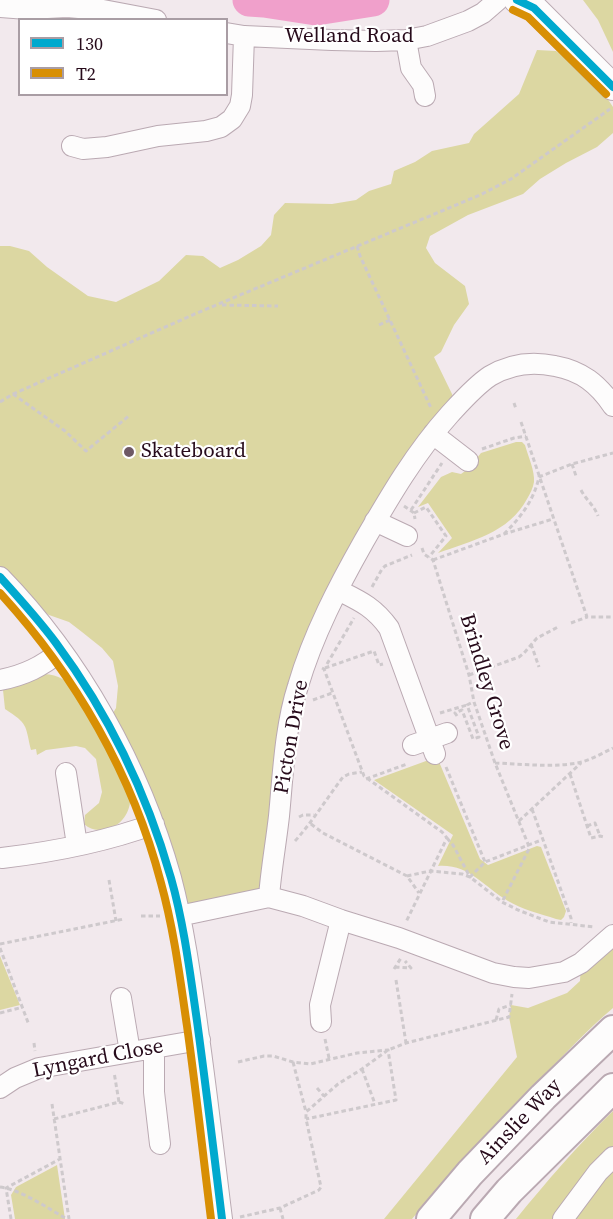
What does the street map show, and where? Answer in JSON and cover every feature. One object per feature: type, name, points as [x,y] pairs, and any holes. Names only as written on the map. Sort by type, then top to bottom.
[{"type":"highway","name":"Ainslie Way","points":[[431,1219],[470,1173],[613,1030]]},
{"type":"highway","name":"Ainslie Way","points":[[485,1219],[509,1191],[613,1088]]},
{"type":"main road","points":[[517,0],[534,9],[613,87]]},
{"type":"street","name":"Welland Road","points":[[235,34],[376,41],[406,40],[428,36],[468,21],[483,13],[498,0]]},
{"type":"street","points":[[0,8],[103,10],[145,18]]},
{"type":"street","points":[[72,146],[83,149],[107,147],[158,136],[207,131],[221,127],[231,120],[240,106],[242,95],[235,34]]},
{"type":"street","points":[[406,40],[411,68],[423,85],[425,96]]},
{"type":"street","name":"Picton Drive","points":[[269,897],[284,759],[297,687],[310,650],[338,590],[375,521],[409,465],[462,401],[487,378],[500,371],[526,363],[567,368],[602,391],[613,406]]},
{"type":"street","points":[[437,429],[459,459]]},
{"type":"street","points":[[375,521],[408,538]]},
{"type":"street","points":[[0,577],[38,619],[96,704],[122,749],[154,824],[171,880],[191,979],[222,1219]]},
{"type":"street","points":[[338,590],[374,609],[385,622],[394,637],[434,747]]},
{"type":"street","points":[[0,680],[18,677],[29,672],[61,651]]},
{"type":"street","points":[[66,773],[77,845]]},
{"type":"street","points":[[7,857],[77,845],[154,824]]},
{"type":"street","points":[[179,916],[269,897],[399,938],[493,973],[529,978],[564,972],[581,963],[613,935]]},
{"type":"street","points":[[321,1022],[320,1005],[341,920]]},
{"type":"street","points":[[120,998],[121,1054]]},
{"type":"street","name":"Lyngard Close","points":[[0,1088],[15,1078],[39,1068],[200,1040]]},
{"type":"street","points":[[154,1048],[154,1092],[160,1144]]},
{"type":"street","points":[[562,1219],[613,1157]]},
{"type":"path","points":[[0,402],[13,394],[480,195],[511,178],[613,107]]},
{"type":"path","points":[[357,246],[437,429]]},
{"type":"path","points":[[220,305],[278,306]]},
{"type":"path","points":[[380,325],[390,320]]},
{"type":"path","points":[[13,394],[64,431],[86,451],[130,415]]},
{"type":"path","points":[[514,403],[516,409]]},
{"type":"path","points":[[521,422],[587,617]]},
{"type":"path","points":[[514,438],[526,436]]},
{"type":"path","points":[[123,447],[127,450]]},
{"type":"path","points":[[539,477],[613,453]]},
{"type":"path","points":[[459,459],[408,538],[432,560],[553,519]]},
{"type":"path","points":[[572,465],[576,476]]},
{"type":"path","points":[[504,534],[522,515],[531,501],[539,477]]},
{"type":"path","points":[[581,490],[598,516]]},
{"type":"path","points":[[414,513],[426,507],[446,536],[428,557]]},
{"type":"path","points":[[378,575],[385,566],[404,558]]},
{"type":"path","name":"Brindley Grove","points":[[432,560],[469,675],[474,702],[495,763],[546,765],[582,762],[613,748]]},
{"type":"path","points":[[324,669],[363,603]]},
{"type":"path","points":[[571,623],[587,617],[613,617]]},
{"type":"path","points":[[469,675],[519,657],[543,634],[558,627]]},
{"type":"path","points":[[531,644],[539,667]]},
{"type":"path","points":[[310,650],[321,654],[317,667],[324,669],[374,651],[379,665],[402,658]]},
{"type":"path","points":[[324,669],[366,779],[442,832],[453,845],[471,877]]},
{"type":"path","points":[[442,713],[467,705]]},
{"type":"path","points":[[434,747],[485,862]]},
{"type":"path","name":"Brindley Grove","points":[[519,821],[582,762]]},
{"type":"path","points":[[495,763],[529,849],[502,902]]},
{"type":"path","points":[[318,811],[343,777],[362,771]]},
{"type":"path","points":[[570,774],[587,826],[591,838],[602,836],[595,823],[587,826]]},
{"type":"path","points":[[532,809],[571,918],[571,924]]},
{"type":"path","points":[[311,824],[323,833],[407,876],[420,891]]},
{"type":"path","points":[[399,938],[447,838]]},
{"type":"path","points":[[471,877],[485,862],[544,839]]},
{"type":"path","points":[[407,876],[430,871],[462,874],[471,877],[502,902],[549,922],[591,926]]},
{"type":"path","points":[[109,880],[116,921]]},
{"type":"path","points":[[29,1025],[0,946],[124,919]]},
{"type":"path","points":[[401,958],[411,968],[396,966],[401,958]]},
{"type":"path","points":[[396,980],[406,1043]]},
{"type":"path","points":[[238,1062],[273,1056],[310,1064],[357,1053],[387,1050],[509,1017],[511,1005],[499,1009],[496,1020]]},
{"type":"path","points":[[0,1013],[23,1007]]},
{"type":"path","points":[[306,1112],[338,1084],[387,1050]]},
{"type":"path","points":[[306,1119],[396,1100],[387,1050]]},
{"type":"path","points":[[119,1102],[121,1054]]},
{"type":"path","points":[[242,1217],[280,1208],[321,1187],[293,1062]]},
{"type":"path","points":[[362,1069],[375,1104]]},
{"type":"path","points":[[317,1088],[324,1096]]},
{"type":"path","points":[[54,1119],[119,1102],[125,1104]]},
{"type":"path","points":[[52,1104],[68,1219]]},
{"type":"path","points":[[6,1188],[60,1159]]},
{"type":"path","points":[[0,1187],[21,1193],[68,1219]]},
{"type":"path","points":[[6,1188],[11,1219]]},
{"type":"path","points":[[280,1208],[283,1219]]},
{"type":"shaded area","points":[[583,0],[613,0],[613,52],[598,20]]},
{"type":"shaded area","points":[[537,50],[556,51],[574,64],[605,95],[613,107],[613,133],[597,147],[540,179],[523,194],[468,215],[430,236],[426,248],[435,263],[465,286],[469,304],[454,325],[441,352],[434,357],[452,394],[455,408],[440,425],[310,650],[269,897],[179,916],[107,723],[116,708],[118,686],[113,661],[102,648],[69,622],[49,615],[17,594],[0,577],[0,246],[29,251],[47,267],[88,296],[116,302],[159,281],[186,255],[203,256],[220,268],[261,246],[271,235],[274,215],[285,203],[332,204],[356,200],[369,191],[391,184],[394,171],[415,162],[432,151],[469,143],[474,134],[519,94]]},
{"type":"shaded area","points":[[522,442],[525,445],[534,478],[531,491],[519,511],[500,528],[476,540],[438,553],[452,538],[428,503],[418,507],[441,477],[452,472],[461,474],[481,453]]},
{"type":"shaded area","points":[[44,674],[62,679],[77,692],[124,776],[129,790],[130,806],[123,819],[115,826],[96,830],[84,824],[85,815],[99,803],[102,792],[96,759],[85,748],[76,746],[46,750],[37,755],[36,749],[31,750],[22,722],[5,709],[3,690]]},
{"type":"shaded area","points":[[437,757],[480,859],[488,865],[537,846],[541,847],[566,911],[561,920],[513,904],[467,872],[449,866],[438,866],[453,835],[374,780]]},
{"type":"shaded area","points":[[613,935],[613,1008],[577,1041],[492,1128],[412,1219],[384,1219],[517,1057],[509,1017],[511,1005],[528,1008],[567,993],[580,981],[581,963]]},
{"type":"shaded area","points":[[0,956],[20,1005],[0,1010]]},
{"type":"shaded area","points":[[613,1111],[613,1219],[516,1219],[587,1137]]},
{"type":"shaded area","points":[[57,1165],[65,1219],[15,1219],[11,1195],[16,1187]]},
{"type":"waterway","points":[[249,0],[316,9],[373,0]]},
{"type":"transit line","name":"130","points":[[517,0],[534,8],[613,87]]},
{"type":"transit line","name":"T2","points":[[513,10],[528,17],[606,94]]},
{"type":"transit line","name":"130","points":[[0,577],[49,634],[93,697],[138,785],[161,847],[176,895],[186,949],[222,1219]]},
{"type":"transit line","name":"T2","points":[[0,593],[53,658],[77,692],[118,765],[149,843],[166,901],[176,954],[211,1219]]},
{"type":"place","name":"Skateboard","points":[[129,452]]}]
